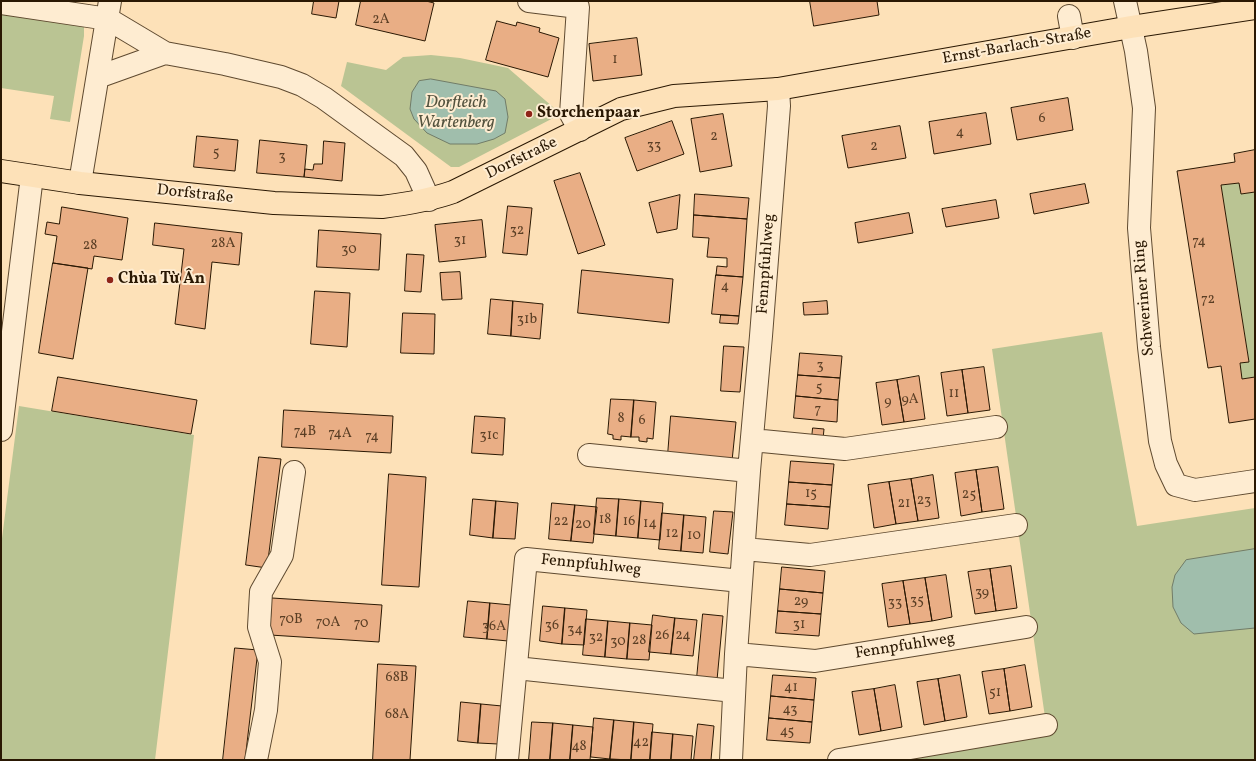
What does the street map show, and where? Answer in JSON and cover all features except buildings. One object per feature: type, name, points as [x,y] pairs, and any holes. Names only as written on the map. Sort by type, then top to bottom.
[{"type":"main road","name":"Ernst-Barlach-Straße","points":[[778,89],[1131,27],[1255,8]]},
{"type":"main road","name":"Dorfstraße","points":[[1,171],[80,183],[274,203],[382,207],[429,200],[454,192],[621,109],[674,96],[778,89]]},
{"type":"street","points":[[529,1],[578,7],[571,114],[580,130]]},
{"type":"street","name":"Schweriner Ring","points":[[1125,1],[1131,27],[1144,108],[1139,228],[1149,347],[1160,441],[1166,464],[1176,485],[1195,490],[1255,481]]},
{"type":"street","points":[[1,4],[109,10],[165,53],[225,64],[281,77],[302,85],[324,98],[404,156],[416,171],[429,200]]},
{"type":"street","points":[[80,183],[109,10]]},
{"type":"street","points":[[1069,16],[1073,38]]},
{"type":"street","points":[[98,77],[165,53]]},
{"type":"street","name":"Fennpfuhlweg","points":[[731,760],[741,581],[779,106],[778,89]]},
{"type":"street","points":[[1,430],[32,176]]},
{"type":"street","points":[[752,440],[845,449],[996,426]]},
{"type":"street","points":[[589,454],[749,471]]},
{"type":"street","points":[[256,760],[266,710],[270,662],[259,627],[261,592],[282,555],[294,472]]},
{"type":"street","points":[[744,549],[810,555],[1016,524]]},
{"type":"street","name":"Fennpfuhlweg","points":[[507,760],[526,559],[741,581]]},
{"type":"street","name":"Fennpfuhlweg","points":[[736,654],[815,661],[1026,627]]},
{"type":"street","points":[[516,668],[734,691]]},
{"type":"street","points":[[839,760],[1046,725]]},
{"type":"green space","points":[[1,12],[84,26],[84,36],[70,122],[50,119],[54,96],[1,88]]},
{"type":"green space","points":[[431,55],[460,58],[508,68],[561,114],[459,167],[451,167],[341,86],[347,62],[386,70],[403,57]]},
{"type":"green space","points":[[1239,183],[1241,194],[1255,192],[1255,377],[1242,379],[1240,363],[1249,361],[1221,185]]},
{"type":"green space","points":[[1102,332],[1137,526],[1255,508],[1255,760],[864,760],[1047,731],[992,349]]},
{"type":"green space","points":[[19,406],[194,435],[155,760],[1,760],[1,546]]},
{"type":"water","name":"Dorfteich Wartenberg","points":[[431,79],[496,91],[505,99],[508,117],[505,133],[494,139],[477,144],[450,144],[427,133],[414,119],[410,109],[412,92],[419,81]]},
{"type":"water","points":[[1255,549],[1255,628],[1194,634],[1181,623],[1173,607],[1172,587],[1175,575],[1186,560]]},
{"type":"place","name":"Storchenpaar","points":[[529,114]]},
{"type":"place","name":"Chùa Từ Ân","points":[[110,280]]}]
